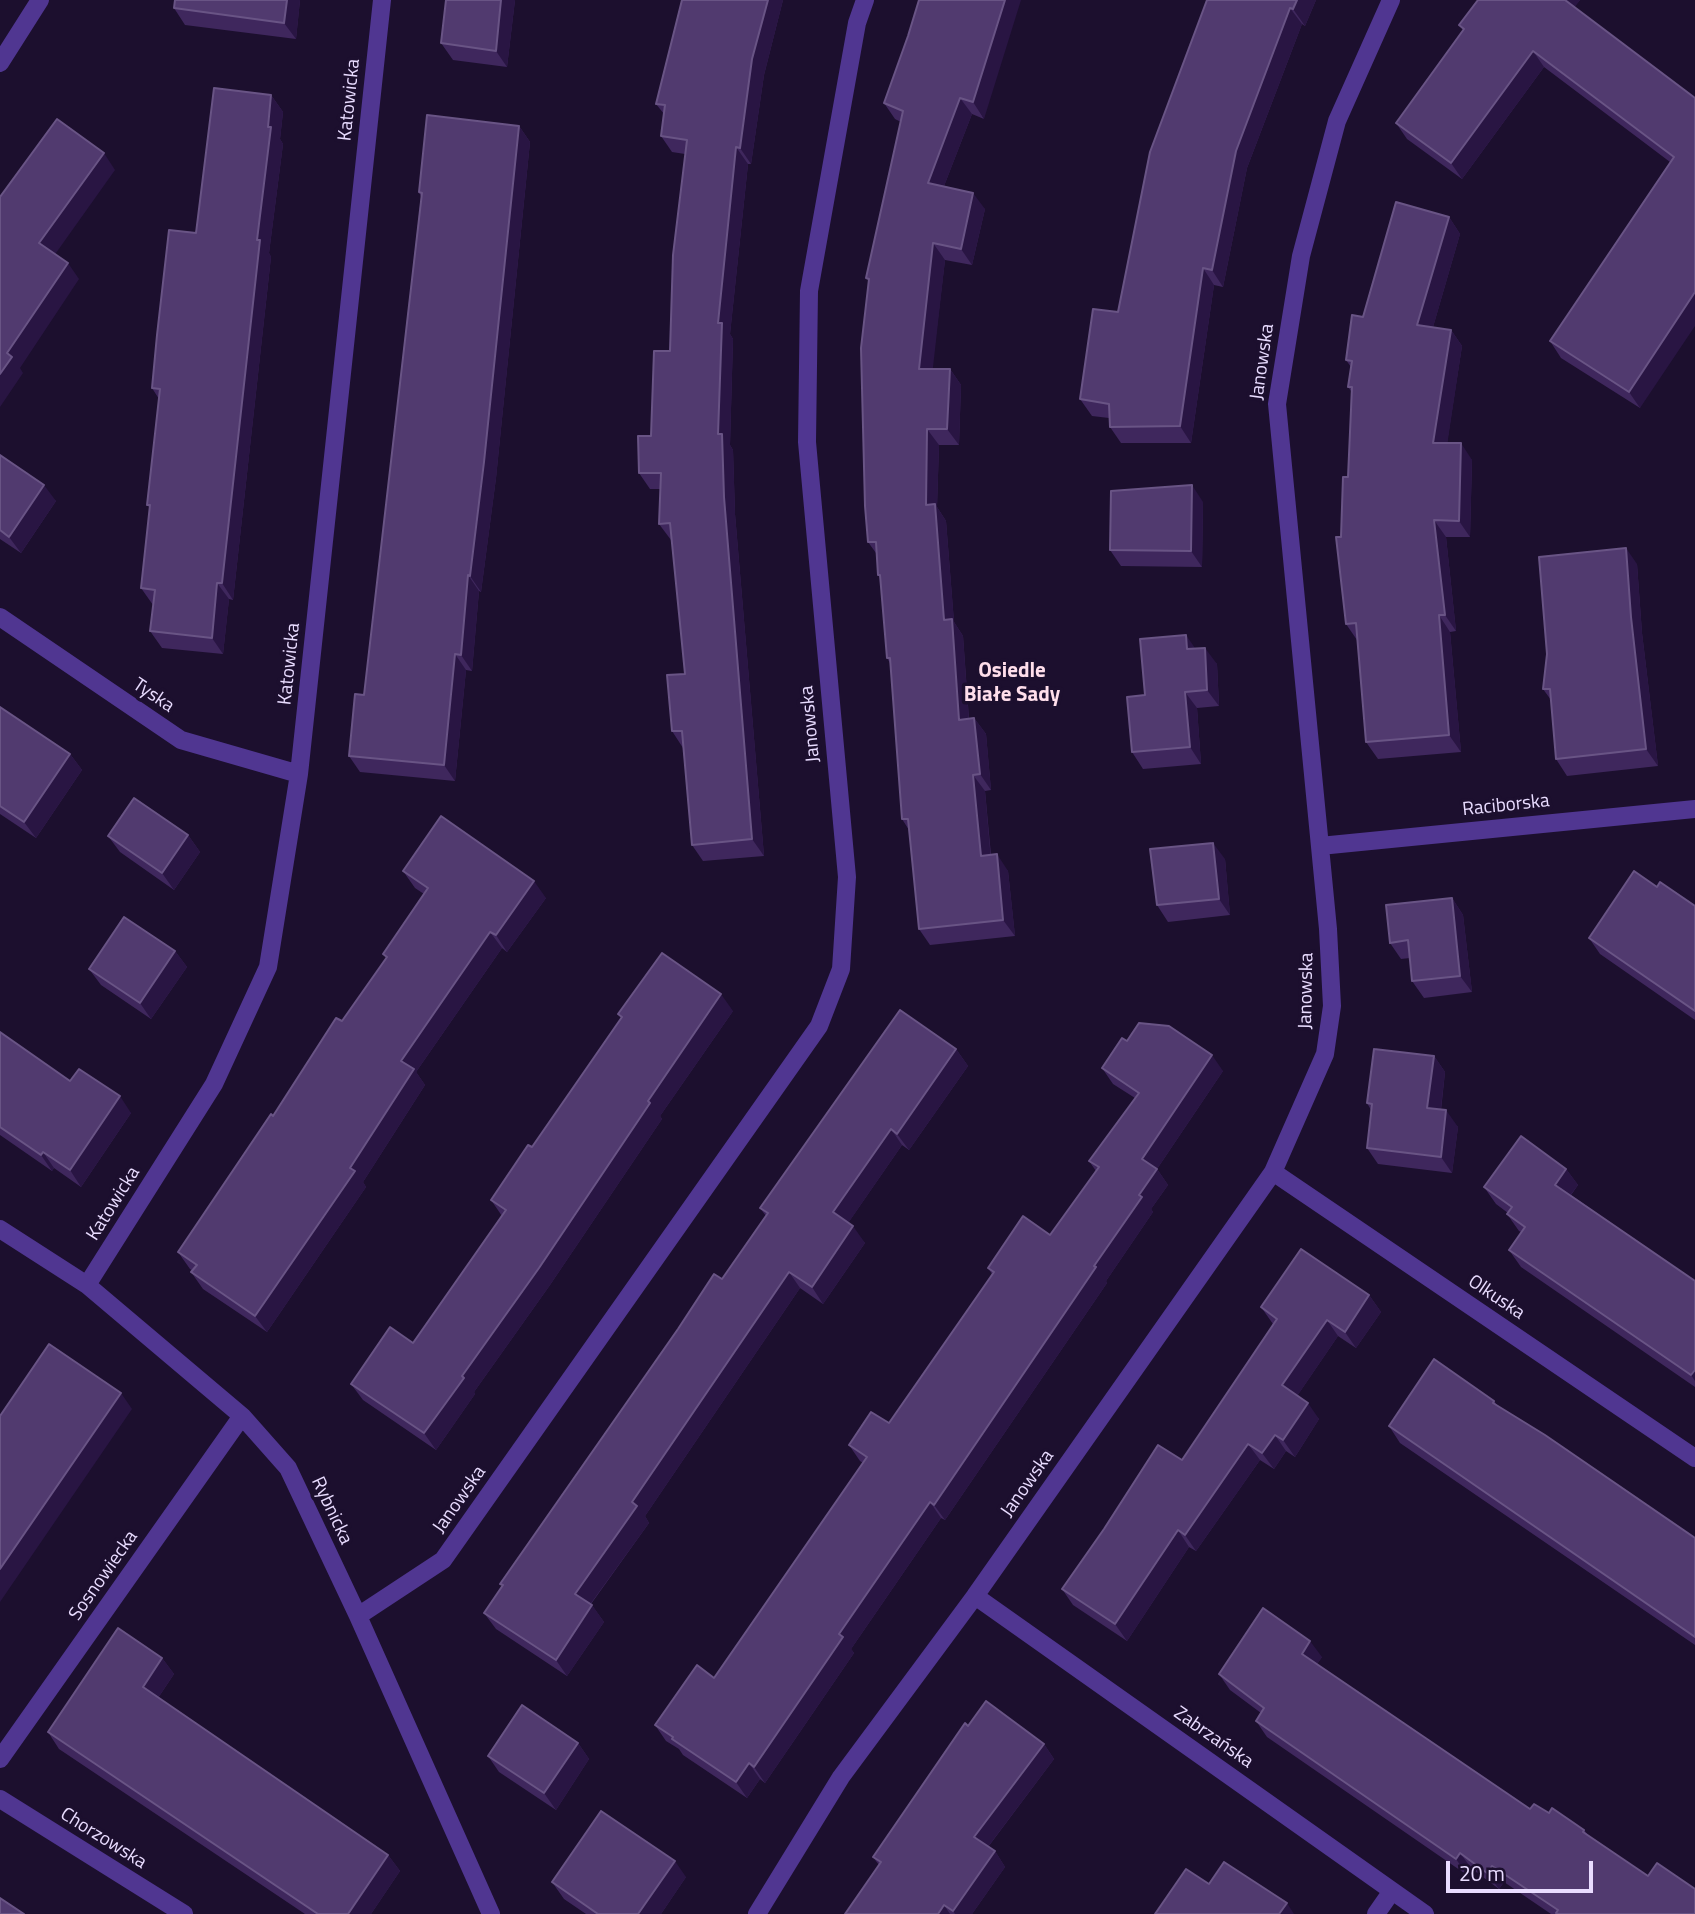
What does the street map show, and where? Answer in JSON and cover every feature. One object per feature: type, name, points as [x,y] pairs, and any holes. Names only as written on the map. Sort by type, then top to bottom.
[{"type":"street","points":[[0,63],[40,0]]},
{"type":"street","name":"Katowicka","points":[[87,1285],[214,1084],[268,967],[299,774],[382,0]]},
{"type":"street","name":"Janowska","points":[[358,1616],[443,1560],[819,1026],[841,969],[847,877],[807,442],[808,291],[857,23],[865,0]]},
{"type":"street","name":"Janowska","points":[[757,1914],[841,1777],[975,1596],[1272,1172],[1325,1054],[1332,1006],[1328,929],[1277,404],[1301,256],[1337,121],[1391,0]]},
{"type":"street","name":"Tyska","points":[[0,617],[181,740],[299,774]]},
{"type":"street","name":"Raciborska","points":[[1320,846],[1695,809]]},
{"type":"street","name":"Olkuska","points":[[1272,1172],[1695,1458]]},
{"type":"street","name":"Rybnicka","points":[[0,1228],[87,1285],[242,1416],[288,1468],[358,1616],[491,1914]]},
{"type":"street","name":"Sosnowiecka","points":[[0,1759],[242,1416]]},
{"type":"street","name":"Zabrzańska","points":[[975,1596],[1425,1914]]},
{"type":"street","name":"Chorzowska","points":[[0,1799],[184,1914]]},
{"type":"street","points":[[1376,1914],[1392,1891]]},
{"type":"building","points":[[175,0],[287,0],[284,23],[174,8]]},
{"type":"building","points":[[446,0],[501,0],[496,51],[441,43]]},
{"type":"building","points":[[682,0],[768,0],[752,59],[740,148],[736,147],[718,323],[722,323],[718,434],[722,434],[724,497],[752,839],[692,845],[682,731],[672,731],[667,675],[685,674],[670,523],[659,524],[661,473],[639,473],[638,436],[651,436],[654,351],[670,351],[673,255],[687,140],[661,136],[665,105],[656,104]]},
{"type":"building","points":[[919,0],[1005,0],[973,102],[960,98],[928,183],[973,193],[961,249],[933,243],[919,369],[950,369],[947,429],[927,429],[926,505],[935,504],[944,620],[952,619],[959,720],[974,718],[980,774],[973,775],[981,856],[997,854],[1003,920],[919,929],[908,819],[902,819],[890,658],[887,658],[876,542],[868,542],[861,348],[869,279],[866,278],[903,111],[884,103]]},
{"type":"building","points":[[1207,0],[1297,0],[1293,9],[1290,8],[1236,151],[1212,270],[1203,268],[1180,426],[1110,427],[1109,404],[1080,399],[1093,309],[1118,312],[1150,152]]},
{"type":"building","points":[[1478,0],[1565,0],[1695,98],[1695,292],[1629,392],[1550,341],[1674,157],[1533,51],[1451,163],[1396,123],[1464,29],[1459,25]]},
{"type":"building","points":[[214,88],[271,95],[268,127],[271,127],[222,583],[217,583],[212,638],[150,631],[155,590],[141,588],[160,389],[152,388],[169,230],[196,233]]},
{"type":"building","points":[[427,115],[519,126],[484,462],[470,576],[468,575],[461,655],[455,654],[444,765],[349,756],[355,694],[364,695],[422,193],[419,192]]},
{"type":"building","points":[[57,119],[104,153],[39,243],[68,263],[7,353],[12,357],[0,374],[0,197]]},
{"type":"building","points":[[1396,202],[1449,217],[1417,325],[1451,330],[1433,443],[1461,443],[1459,521],[1434,520],[1445,615],[1439,615],[1449,735],[1366,742],[1356,623],[1346,624],[1336,537],[1341,537],[1343,477],[1348,477],[1352,387],[1348,387],[1352,361],[1346,360],[1352,315],[1363,317]]},
{"type":"building","points":[[0,455],[44,485],[9,537],[0,530]]},
{"type":"building","points":[[1192,485],[1191,551],[1110,550],[1111,491]]},
{"type":"building","points":[[1626,548],[1646,749],[1556,759],[1550,689],[1543,689],[1547,654],[1539,557]]},
{"type":"building","points":[[1186,635],[1187,649],[1205,648],[1207,690],[1185,692],[1190,747],[1132,752],[1127,697],[1145,695],[1140,639]]},
{"type":"building","points":[[0,707],[70,754],[24,822],[0,806]]},
{"type":"building","points":[[134,798],[188,835],[162,873],[108,836]]},
{"type":"building","points":[[441,816],[534,881],[496,935],[490,932],[401,1061],[414,1069],[350,1168],[355,1171],[255,1316],[191,1272],[197,1265],[178,1252],[271,1114],[273,1116],[336,1018],[342,1021],[387,957],[383,954],[428,888],[403,871]]},
{"type":"building","points":[[1213,843],[1219,899],[1157,905],[1150,849]]},
{"type":"building","points":[[1634,871],[1657,887],[1660,882],[1695,906],[1695,1011],[1589,938]]},
{"type":"building","points":[[1452,898],[1460,976],[1412,981],[1408,940],[1390,943],[1386,905]]},
{"type":"building","points":[[124,917],[175,951],[140,1003],[89,969]]},
{"type":"building","points":[[662,953],[721,994],[539,1268],[424,1433],[351,1384],[390,1327],[413,1343],[506,1210],[491,1200],[528,1145],[532,1147],[622,1017],[618,1014]]},
{"type":"building","points":[[900,1010],[956,1049],[897,1134],[891,1129],[833,1212],[853,1226],[812,1287],[789,1272],[632,1502],[637,1506],[575,1594],[592,1605],[556,1660],[484,1613],[503,1585],[500,1584],[714,1274],[722,1279],[768,1213],[760,1208]]},
{"type":"building","points":[[1139,1023],[1169,1026],[1212,1055],[1142,1159],[1157,1169],[1139,1195],[1142,1197],[1094,1266],[1096,1267],[934,1505],[930,1502],[839,1634],[843,1637],[754,1767],[749,1763],[736,1782],[655,1725],[697,1665],[714,1678],[867,1457],[849,1445],[871,1412],[889,1423],[994,1272],[988,1268],[1023,1216],[1050,1235],[1099,1167],[1089,1161],[1139,1093],[1102,1068],[1122,1038],[1127,1041]]},
{"type":"building","points":[[0,1032],[70,1081],[79,1069],[120,1096],[70,1170],[43,1152],[41,1155],[0,1127]]},
{"type":"building","points":[[1374,1049],[1434,1056],[1427,1108],[1446,1110],[1441,1157],[1367,1148],[1372,1104],[1367,1103]]},
{"type":"building","points":[[1521,1136],[1566,1169],[1555,1185],[1695,1281],[1695,1370],[1691,1375],[1509,1250],[1525,1227],[1507,1214],[1512,1207],[1484,1187]]},
{"type":"building","points":[[1301,1249],[1369,1295],[1345,1332],[1327,1320],[1282,1385],[1308,1403],[1283,1440],[1275,1435],[1262,1453],[1248,1444],[1185,1535],[1178,1530],[1115,1624],[1062,1589],[1158,1445],[1182,1460],[1277,1319],[1261,1307]]},
{"type":"building","points":[[49,1344],[121,1393],[0,1569],[0,1416]]},
{"type":"building","points":[[1434,1359],[1494,1401],[1493,1403],[1545,1435],[1695,1538],[1695,1637],[1389,1426]]},
{"type":"building","points":[[1263,1608],[1310,1641],[1302,1654],[1530,1809],[1534,1804],[1549,1813],[1552,1808],[1648,1876],[1657,1863],[1695,1889],[1695,1914],[1558,1914],[1558,1910],[1492,1866],[1487,1873],[1460,1853],[1456,1859],[1256,1721],[1264,1708],[1219,1674]]},
{"type":"building","points":[[118,1628],[162,1658],[143,1687],[388,1855],[348,1914],[318,1914],[48,1732]]},
{"type":"building","points":[[986,1701],[1044,1744],[974,1837],[995,1851],[953,1911],[944,1905],[938,1914],[845,1914],[881,1862],[873,1857],[965,1723],[968,1726]]},
{"type":"building","points":[[522,1705],[578,1743],[544,1793],[488,1756]]},
{"type":"building","points":[[601,1811],[675,1861],[638,1914],[598,1914],[552,1882]]},
{"type":"building","points":[[1224,1862],[1287,1903],[1279,1914],[1155,1914],[1186,1869],[1209,1884]]},
{"type":"building","points":[[0,1898],[24,1914],[0,1914]]},
{"type":"district","name":"Osiedle Białe Sady","points":[[1012,684]]}]
